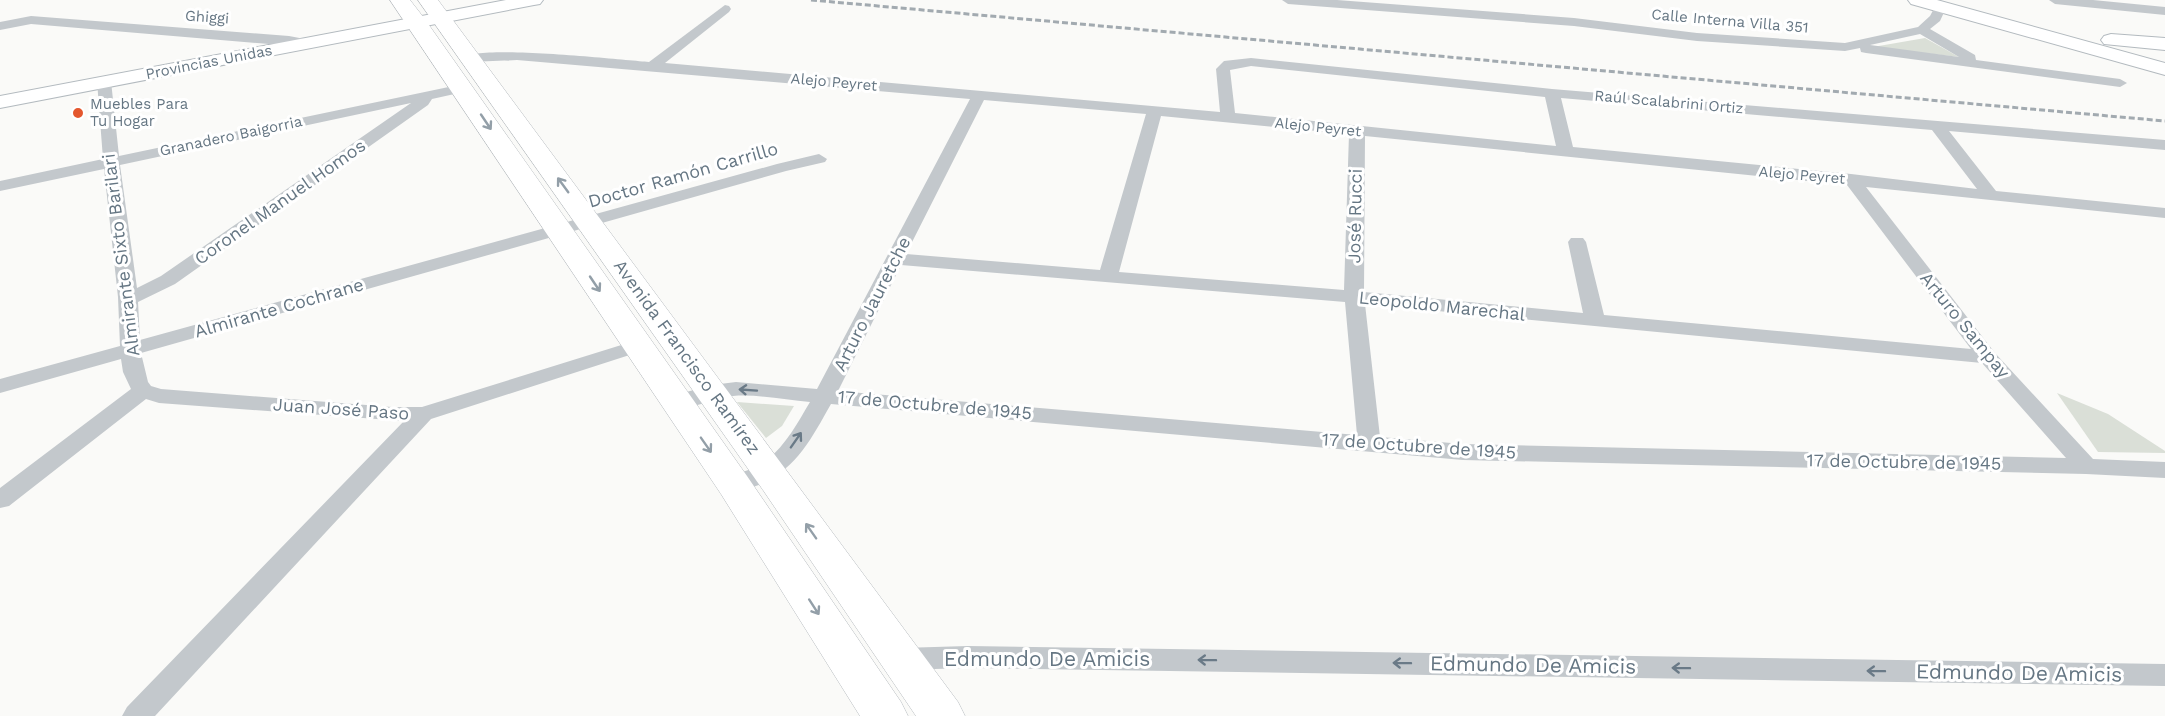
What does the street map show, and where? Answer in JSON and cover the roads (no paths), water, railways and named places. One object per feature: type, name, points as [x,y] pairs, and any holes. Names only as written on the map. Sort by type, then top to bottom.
[{"type":"main road","name":"Provincias Unidas","points":[[0,102],[305,43],[422,10],[534,0]]},
{"type":"main road","points":[[1917,0],[2165,69]]},
{"type":"main road","name":"Avenida Francisco Ramírez","points":[[422,10],[574,226],[712,392],[942,716]]},
{"type":"main road","points":[[2038,34],[2165,44]]},
{"type":"main road","points":[[2076,44],[2165,51]]},
{"type":"main road","points":[[2143,62],[2147,57],[2165,51]]},
{"type":"main road","name":"Avenida Francisco Ramírez","points":[[574,226],[638,346],[734,485],[885,716]]},
{"type":"street","name":"Calle Interna Villa 351","points":[[1288,0],[1574,22],[1697,37],[1845,47],[1922,30]]},
{"type":"street","points":[[2055,0],[2165,11]]},
{"type":"street","points":[[1941,6],[1935,18],[1922,30],[1978,63]]},
{"type":"street","points":[[652,66],[725,9]]},
{"type":"street","name":"Ghiggi","points":[[0,26],[31,20],[305,43]]},
{"type":"street","points":[[1845,47],[2121,83]]},
{"type":"street","name":"Alejo Peyret","points":[[466,73],[517,56],[652,66],[1228,117],[1566,153],[1851,179],[2161,214]]},
{"type":"street","name":"Raúl Scalabrini Ortiz","points":[[1228,117],[1222,69],[1229,64],[1240,62],[1552,93],[2165,145]]},
{"type":"street","name":"Granadero Baigorria","points":[[0,186],[427,95],[466,73]]},
{"type":"street","name":"Almirante Sixto Barilari","points":[[104,81],[110,162],[128,300],[131,349],[136,383],[143,391]]},
{"type":"street","points":[[1552,93],[1566,153]]},
{"type":"street","name":"Coronel Manuel Homos","points":[[128,300],[168,280],[423,102],[427,95]]},
{"type":"street","name":"Arturo Jauretche","points":[[734,485],[769,471],[797,440],[825,395],[979,95]]},
{"type":"street","points":[[1108,276],[1155,111]]},
{"type":"street","points":[[1935,124],[1990,194]]},
{"type":"street","name":"José Rucci","points":[[1357,131],[1354,297],[1369,444]]},
{"type":"street","name":"Doctor Ramón Carrillo","points":[[574,226],[819,159]]},
{"type":"street","name":"Arturo Sampay","points":[[1851,179],[1988,357],[2086,466]]},
{"type":"street","name":"Almirante Cochrane","points":[[0,386],[574,226]]},
{"type":"street","points":[[1577,242],[1595,321]]},
{"type":"street","name":"Leopoldo Marechal","points":[[895,259],[1354,297],[1988,357]]},
{"type":"street","name":"Juan José Paso","points":[[143,391],[159,396],[392,414],[423,414],[638,346]]},
{"type":"street","name":"17 de Octubre de 1945","points":[[676,402],[712,392],[736,389],[1463,452],[2086,466],[2165,470]]},
{"type":"street","points":[[0,500],[143,391]]},
{"type":"street","points":[[137,716],[423,414]]},
{"type":"street","name":"Edmundo De Amicis","points":[[902,659],[1004,657],[2165,675]]},
{"type":"railway","points":[[811,0],[2165,121]]},
{"type":"place","name":"Muebles Para Tu Hogar","points":[[78,113]]}]
